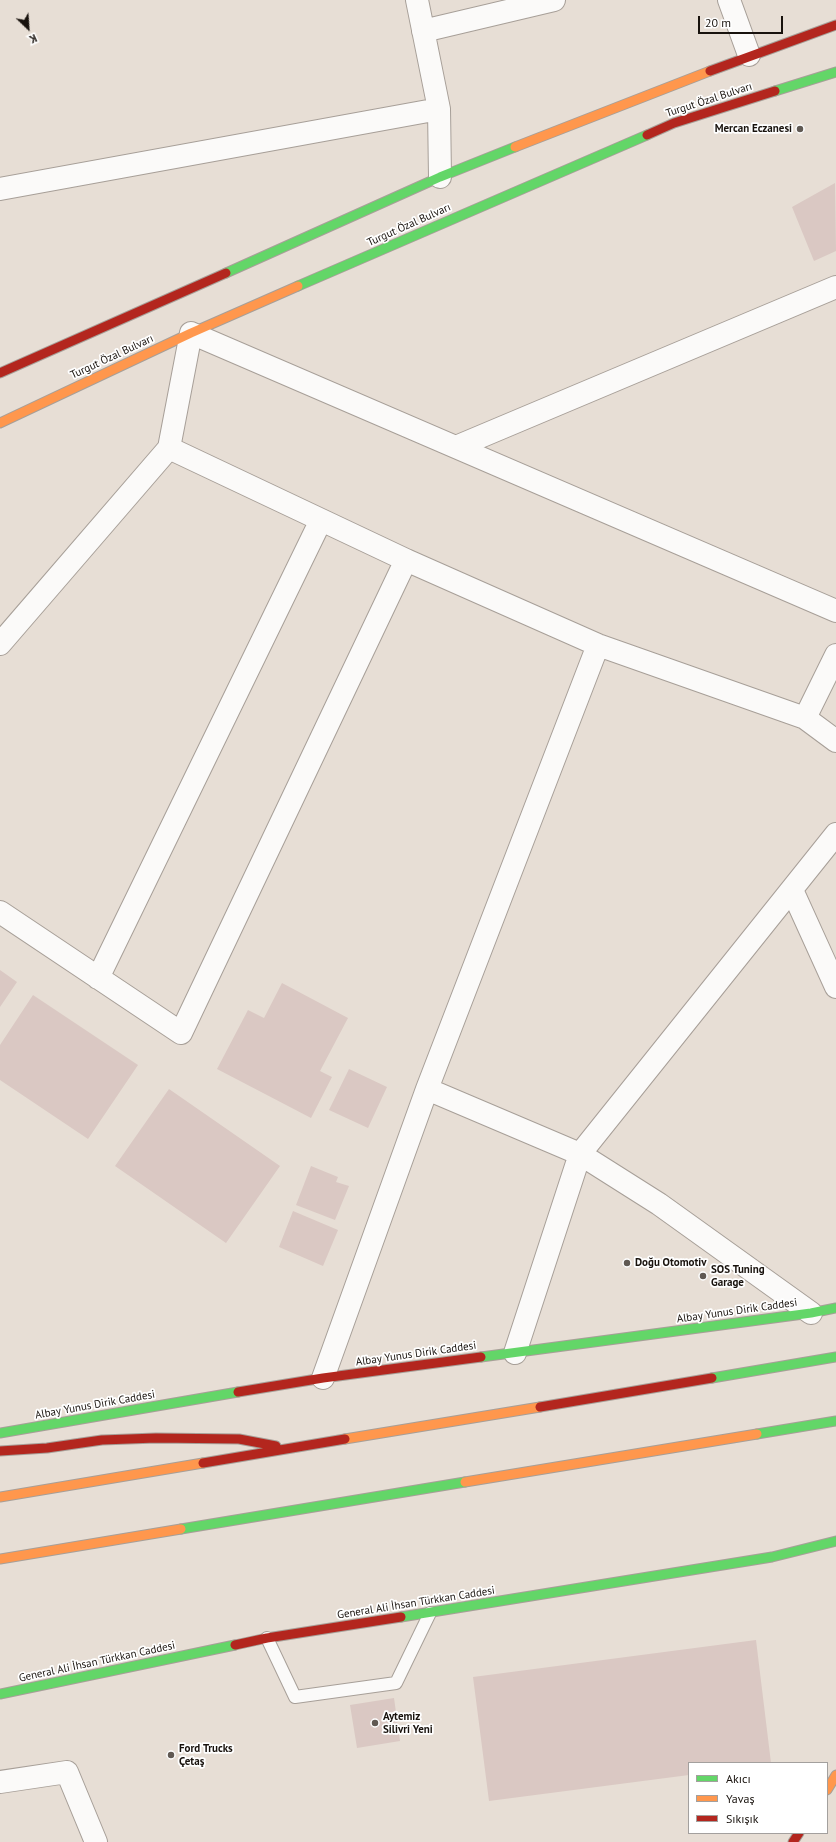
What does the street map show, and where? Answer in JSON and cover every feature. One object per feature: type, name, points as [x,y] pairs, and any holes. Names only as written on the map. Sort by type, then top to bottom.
[{"type":"main road","points":[[0,373],[440,177],[749,55],[836,25]]},
{"type":"main road","name":"Turgut Özal Bulvarı","points":[[0,423],[192,333],[674,123],[836,74]]},
{"type":"main road","name":"Albay Yunus Dirik Caddesi","points":[[0,1433],[324,1378],[811,1313],[836,1308]]},
{"type":"main road","points":[[0,1497],[836,1357]]},
{"type":"main road","points":[[0,1560],[836,1421]]},
{"type":"main road","points":[[0,1451],[47,1448],[102,1440],[156,1438],[239,1439],[291,1448]]},
{"type":"main road","name":"General Ali İhsan Türkkan Caddesi","points":[[0,1694],[202,1653],[267,1638],[772,1557],[836,1541]]},
{"type":"main road","points":[[828,1788],[836,1775]]},
{"type":"street","points":[[417,0],[439,109],[440,177]]},
{"type":"street","points":[[423,31],[554,0]]},
{"type":"street","points":[[729,0],[749,55]]},
{"type":"street","points":[[0,189],[439,109]]},
{"type":"street","points":[[456,447],[836,287]]},
{"type":"street","points":[[0,644],[169,448],[192,333],[836,611]]},
{"type":"street","points":[[169,448],[406,560],[598,645],[805,718],[836,741]]},
{"type":"street","points":[[98,978],[321,520]]},
{"type":"street","points":[[0,912],[181,1034],[406,560]]},
{"type":"street","points":[[324,1378],[426,1089],[598,645]]},
{"type":"street","points":[[805,718],[836,655]]},
{"type":"street","points":[[515,1353],[580,1154],[836,834]]},
{"type":"street","points":[[792,890],[836,986]]},
{"type":"street","points":[[426,1089],[580,1154],[659,1204],[811,1313]]},
{"type":"street","points":[[0,1782],[67,1772],[96,1842]]},
{"type":"lane","points":[[267,1638],[295,1697],[396,1683],[430,1613]]},
{"type":"building","points":[[835,183],[836,251],[814,261],[792,207]]},
{"type":"building","points":[[0,970],[17,982],[0,1007]]},
{"type":"building","points":[[282,983],[348,1018],[320,1071],[332,1077],[311,1118],[217,1069],[248,1010],[264,1018]]},
{"type":"building","points":[[33,995],[138,1065],[88,1139],[0,1080],[0,1045]]},
{"type":"building","points":[[349,1069],[387,1087],[368,1128],[329,1110]]},
{"type":"building","points":[[169,1089],[280,1166],[226,1243],[115,1166]]},
{"type":"building","points":[[311,1166],[338,1177],[336,1182],[349,1186],[335,1220],[296,1205]]},
{"type":"building","points":[[293,1211],[338,1230],[323,1266],[279,1247]]},
{"type":"building","points":[[756,1640],[771,1762],[688,1762],[688,1775],[489,1801],[473,1677]]},
{"type":"building","points":[[394,1698],[400,1741],[357,1748],[350,1705]]},
{"type":"traffic: fast","points":[[775,91],[836,72]]},
{"type":"traffic: fast","points":[[298,286],[647,135]]},
{"type":"traffic: fast","points":[[226,273],[440,177],[515,147]]},
{"type":"traffic: fast","points":[[481,1357],[811,1313],[836,1308]]},
{"type":"traffic: fast","points":[[712,1378],[836,1357]]},
{"type":"traffic: fast","points":[[0,1433],[238,1392]]},
{"type":"traffic: fast","points":[[757,1434],[836,1421]]},
{"type":"traffic: fast","points":[[181,1529],[465,1482]]},
{"type":"traffic: fast","points":[[401,1617],[772,1557],[836,1541]]},
{"type":"traffic: fast","points":[[0,1694],[235,1645]]},
{"type":"traffic: slow","points":[[515,147],[710,71]]},
{"type":"traffic: slow","points":[[0,423],[191,333],[298,286]]},
{"type":"traffic: slow","points":[[345,1439],[540,1407]]},
{"type":"traffic: slow","points":[[465,1482],[757,1434]]},
{"type":"traffic: slow","points":[[0,1497],[203,1463]]},
{"type":"traffic: slow","points":[[0,1559],[181,1529]]},
{"type":"traffic: slow","points":[[828,1788],[836,1775]]},
{"type":"traffic: jam","points":[[710,71],[836,25]]},
{"type":"traffic: jam","points":[[647,135],[674,123],[775,91]]},
{"type":"traffic: jam","points":[[0,373],[226,273]]},
{"type":"traffic: jam","points":[[238,1392],[323,1378],[481,1357]]},
{"type":"traffic: jam","points":[[540,1407],[712,1378]]},
{"type":"traffic: jam","points":[[0,1451],[47,1448],[102,1440],[156,1438],[239,1439],[276,1446]]},
{"type":"traffic: jam","points":[[203,1463],[345,1439]]},
{"type":"traffic: jam","points":[[235,1645],[267,1638],[401,1617]]},
{"type":"traffic: jam","points":[[793,1842],[798,1834]]},
{"type":"place","name":"Mercan Eczanesi","points":[[800,129]]},
{"type":"place","name":"Doğu Otomotiv","points":[[627,1263]]},
{"type":"place","name":"SOS Tuning Garage","points":[[703,1276]]},
{"type":"place","name":"Aytemiz Silivri Yeni","points":[[375,1723]]},
{"type":"place","name":"Ford Trucks Çetaş","points":[[171,1755]]}]
